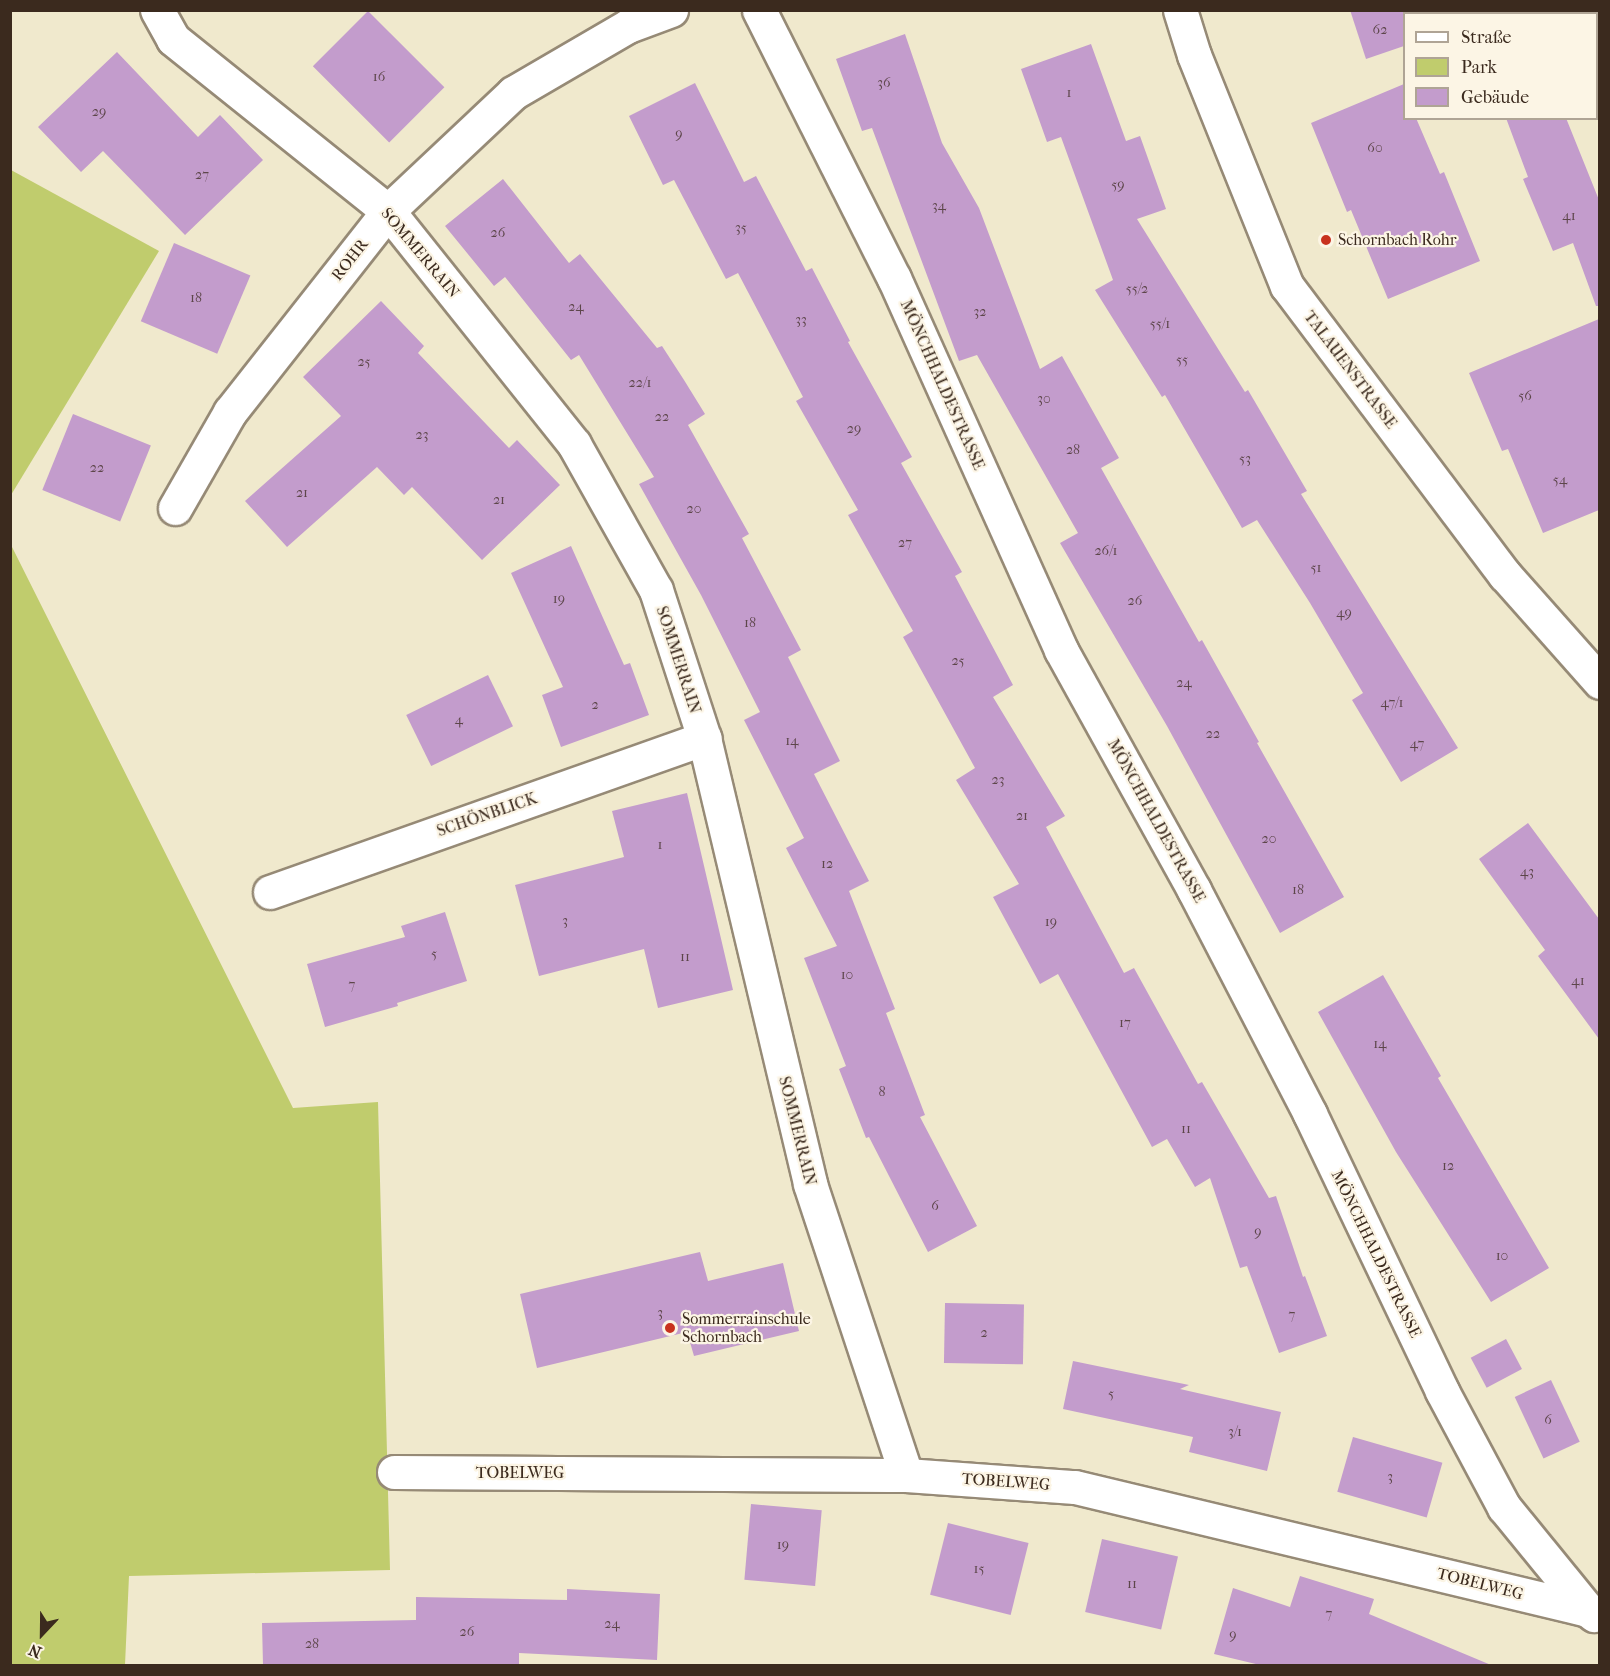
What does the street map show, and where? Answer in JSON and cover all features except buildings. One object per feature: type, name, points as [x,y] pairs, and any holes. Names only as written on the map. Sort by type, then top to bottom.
[{"type":"street","name":"SOMMERRAIN","points":[[157,10],[173,39],[388,211],[574,444],[656,590],[704,738],[810,1184],[906,1475]]},
{"type":"street","name":"ROHR","points":[[175,508],[230,412],[388,211],[513,93],[628,27],[670,10]]},
{"type":"street","name":"MÖNCHHALDESTRASSE","points":[[759,10],[894,278],[1061,650],[1194,890],[1310,1114],[1442,1391],[1504,1507],[1594,1615]]},
{"type":"street","name":"TALAUENSTRASSE","points":[[1180,10],[1194,55],[1287,286],[1505,575],[1599,682]]},
{"type":"street","name":"SCHÖNBLICK","points":[[270,892],[704,738]]},
{"type":"street","name":"TOBELWEG","points":[[394,1472],[906,1475],[1074,1487],[1594,1615]]},
{"type":"green space","points":[[11,170],[159,251],[11,495]]},
{"type":"green space","points":[[10,543],[293,1108],[378,1102],[390,1570],[129,1576],[125,1665],[11,1665]]},
{"type":"place","name":"Schornbach Rohr","points":[[1326,240]]},
{"type":"place","name":"Sommerrainschule Schornbach","points":[[670,1328]]}]
